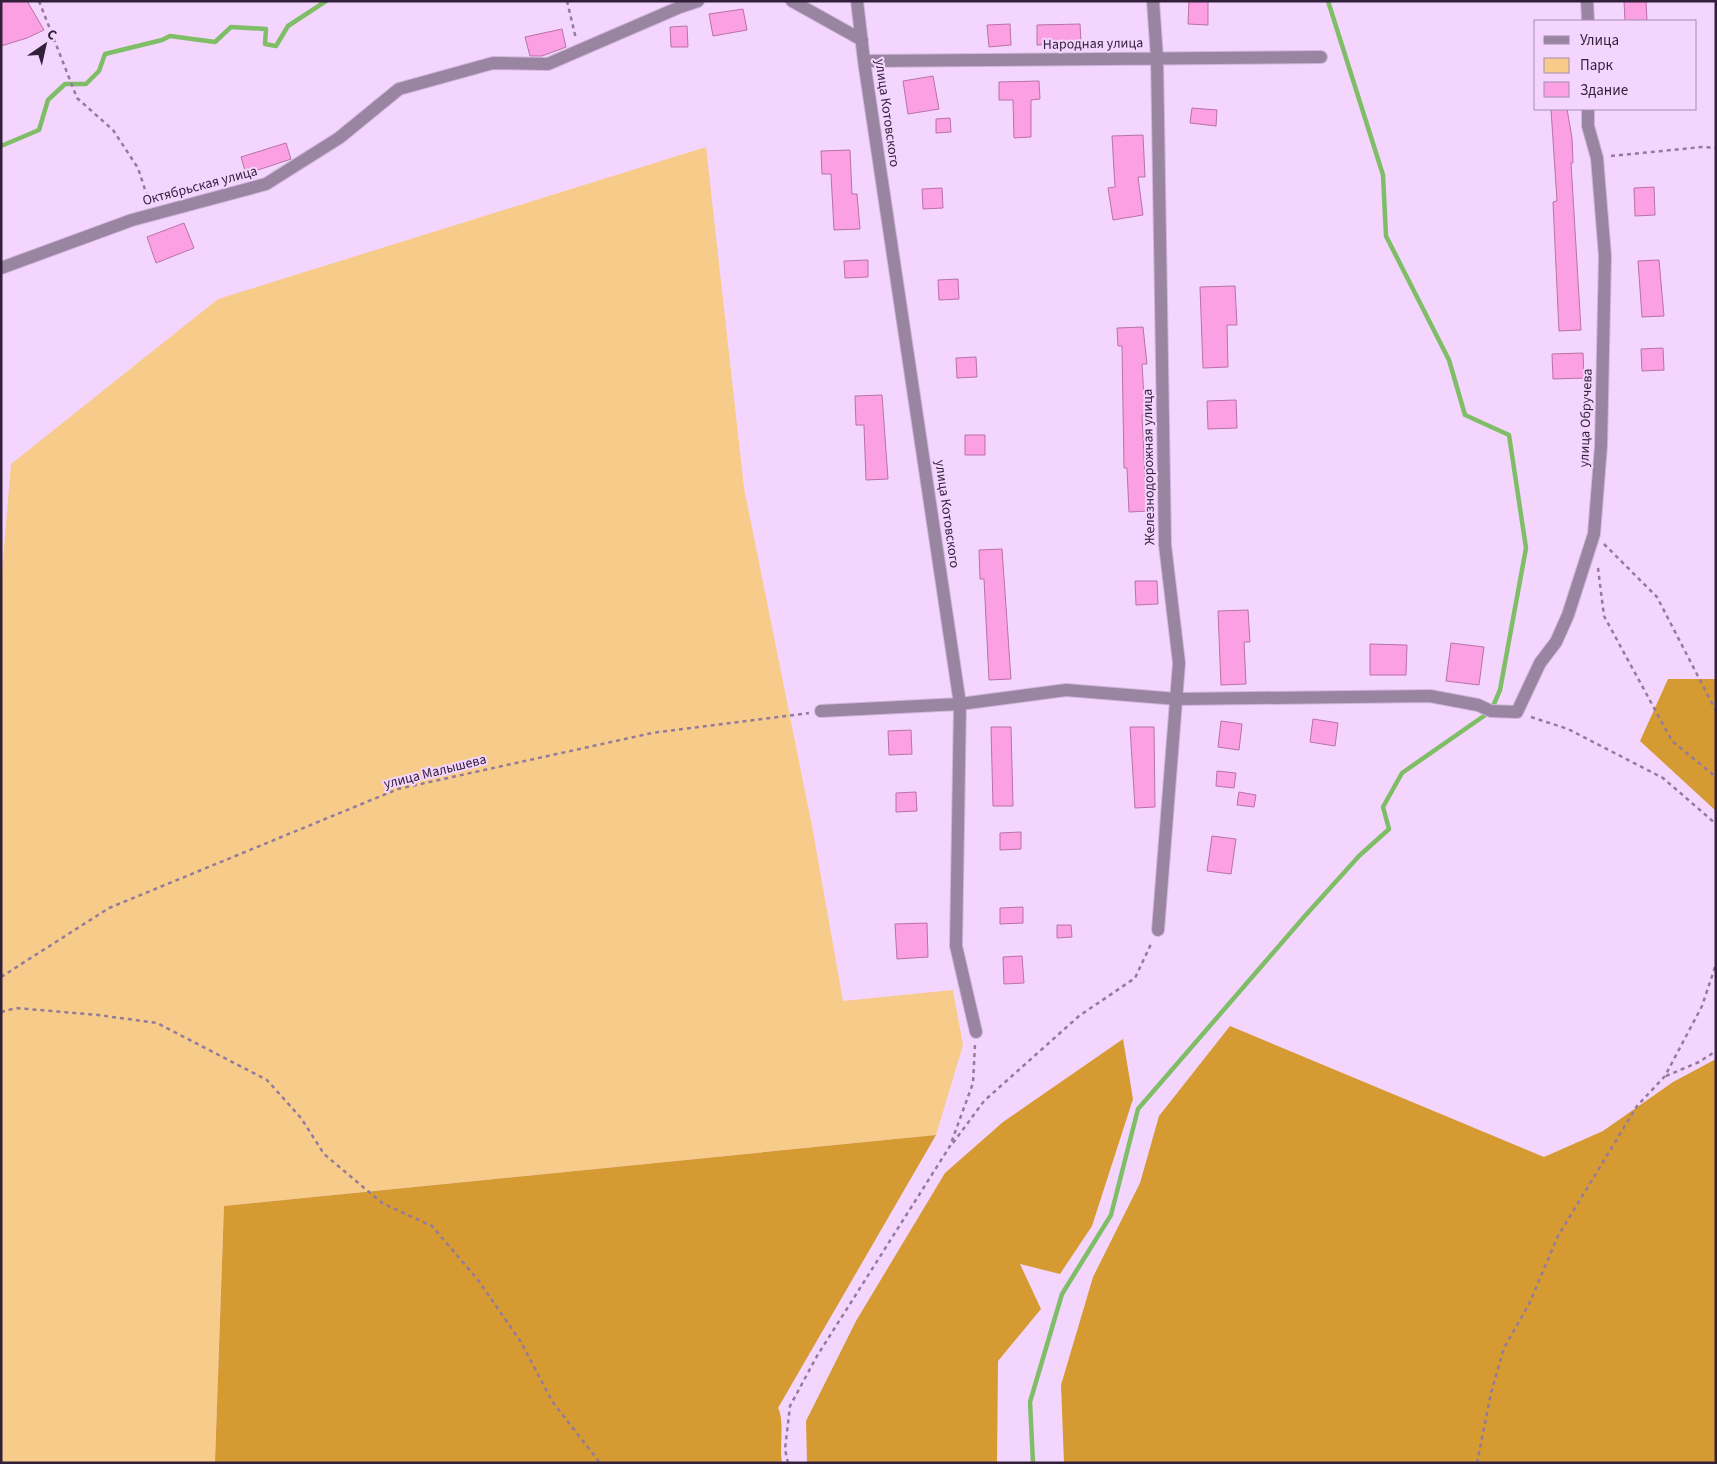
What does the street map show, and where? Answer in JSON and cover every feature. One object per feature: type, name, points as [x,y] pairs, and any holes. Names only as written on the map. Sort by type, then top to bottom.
[{"type":"street","name":"Октябрьская улица","points":[[1,268],[132,220],[266,184],[339,138],[399,89],[493,63],[548,64],[698,1]]},
{"type":"street","points":[[792,1],[862,40]]},
{"type":"street","name":"улица Котовского","points":[[857,1],[864,61],[960,704],[956,946],[976,1032]]},
{"type":"street","name":"Железнодорожная улица","points":[[1153,1],[1158,58],[1165,545],[1178,663],[1177,699],[1158,930]]},
{"type":"street","points":[[1588,1],[1588,20]]},
{"type":"street","name":"Народная улица","points":[[864,61],[1321,57]]},
{"type":"street","name":"улица Обручева","points":[[1517,712],[1540,663],[1556,642],[1568,616],[1594,534],[1601,446],[1605,256],[1597,158],[1588,126],[1588,110]]},
{"type":"street","points":[[821,711],[960,704],[1066,690],[1177,699],[1430,696],[1478,705],[1490,711],[1517,712]]},
{"type":"path","points":[[39,1],[77,98],[113,130],[138,168],[153,214]]},
{"type":"path","points":[[567,1],[578,51]]},
{"type":"path","points":[[1597,158],[1702,147],[1716,148]]},
{"type":"path","points":[[1594,534],[1657,597],[1716,711]]},
{"type":"path","points":[[1597,561],[1604,616],[1672,741],[1716,777]]},
{"type":"path","name":"улица Малышева","points":[[1,977],[109,908],[398,789],[652,733],[821,711]]},
{"type":"path","points":[[1517,712],[1568,729],[1663,778],[1716,824]]},
{"type":"path","points":[[788,1463],[785,1449],[790,1406],[817,1356],[950,1146],[984,1101],[1078,1016],[1135,978],[1158,930]]},
{"type":"path","points":[[1477,1463],[1491,1392],[1504,1348],[1529,1304],[1558,1236],[1637,1106],[1665,1076],[1702,1006],[1716,964]]},
{"type":"path","points":[[1,1012],[16,1008],[98,1015],[157,1023],[267,1080],[301,1118],[324,1154],[382,1203],[432,1226],[478,1280],[521,1342],[552,1401],[600,1463]]},
{"type":"path","points":[[950,1146],[973,1083],[976,1032]]},
{"type":"path","points":[[1665,1076],[1699,1062],[1716,1051]]},
{"type":"green space","points":[[706,147],[744,488],[812,826],[843,1001],[953,990],[963,1045],[936,1135],[224,1206],[215,1463],[1,1463],[1,584],[11,464],[218,299]]},
{"type":"shaded area","points":[[1668,679],[1716,679],[1716,811],[1640,741]]},
{"type":"shaded area","points":[[1230,1026],[1544,1157],[1603,1131],[1673,1082],[1716,1059],[1716,1463],[1064,1463],[1061,1385],[1093,1277],[1140,1183],[1159,1116]]},
{"type":"shaded area","points":[[1123,1039],[1133,1099],[1092,1226],[1060,1274],[1020,1264],[1041,1309],[998,1361],[997,1463],[807,1463],[806,1421],[856,1321],[945,1173],[1003,1122]]},
{"type":"shaded area","points":[[936,1135],[778,1408],[782,1427],[782,1463],[215,1463],[224,1206]]},
{"type":"building","points":[[1,1],[27,1],[44,30],[27,38],[1,46]]},
{"type":"building","points":[[1189,1],[1208,1],[1208,25],[1188,24]]},
{"type":"building","points":[[1624,1],[1646,1],[1647,20],[1625,20]]},
{"type":"building","points":[[743,9],[747,30],[713,36],[709,14]]},
{"type":"building","points":[[1010,24],[1011,45],[989,47],[987,25]]},
{"type":"building","points":[[1080,24],[1081,43],[1037,45],[1037,25]]},
{"type":"building","points":[[687,26],[688,47],[671,47],[670,27]]},
{"type":"building","points":[[562,29],[566,47],[542,56],[530,56],[525,37]]},
{"type":"building","points":[[933,76],[939,109],[908,114],[903,81]]},
{"type":"building","points":[[1039,81],[1040,99],[1031,100],[1031,137],[1014,138],[1013,100],[999,100],[999,82]]},
{"type":"building","points":[[1192,108],[1217,110],[1216,126],[1190,123]]},
{"type":"building","points":[[1551,110],[1567,110],[1572,138],[1573,163],[1571,163],[1581,330],[1559,331],[1553,202],[1557,201]]},
{"type":"building","points":[[950,118],[951,132],[936,133],[936,119]]},
{"type":"building","points":[[1143,135],[1145,177],[1138,177],[1143,215],[1113,220],[1108,188],[1115,187],[1112,136]]},
{"type":"building","points":[[286,143],[291,159],[246,174],[241,157]]},
{"type":"building","points":[[850,150],[852,194],[857,194],[860,229],[834,230],[831,174],[822,174],[821,151]]},
{"type":"building","points":[[1654,187],[1655,215],[1635,216],[1634,188]]},
{"type":"building","points":[[942,188],[943,208],[923,209],[922,189]]},
{"type":"building","points":[[184,223],[194,248],[156,263],[147,237]]},
{"type":"building","points":[[868,260],[868,277],[845,278],[844,261]]},
{"type":"building","points":[[1659,260],[1664,316],[1642,317],[1638,261]]},
{"type":"building","points":[[958,279],[959,299],[939,300],[938,280]]},
{"type":"building","points":[[1235,286],[1237,325],[1227,325],[1228,367],[1203,368],[1200,287]]},
{"type":"building","points":[[1143,327],[1147,364],[1142,364],[1145,415],[1142,415],[1145,477],[1148,477],[1149,511],[1129,512],[1127,468],[1124,468],[1122,346],[1118,346],[1117,328]]},
{"type":"building","points":[[1663,348],[1664,370],[1642,371],[1641,349]]},
{"type":"building","points":[[1583,353],[1584,378],[1553,379],[1552,354]]},
{"type":"building","points":[[976,357],[977,377],[957,378],[956,358]]},
{"type":"building","points":[[882,395],[888,479],[866,480],[864,425],[856,425],[855,396]]},
{"type":"building","points":[[1236,400],[1237,428],[1208,429],[1207,401]]},
{"type":"building","points":[[965,435],[985,435],[985,455],[965,455]]},
{"type":"building","points":[[1002,549],[1011,679],[989,680],[984,579],[980,579],[979,550]]},
{"type":"building","points":[[1135,581],[1157,581],[1158,604],[1136,605]]},
{"type":"building","points":[[1248,610],[1250,642],[1244,642],[1246,684],[1221,685],[1218,611]]},
{"type":"building","points":[[1451,643],[1484,647],[1479,685],[1446,681]]},
{"type":"building","points":[[1370,644],[1407,645],[1406,675],[1370,675]]},
{"type":"building","points":[[1313,719],[1338,723],[1335,746],[1310,742]]},
{"type":"building","points":[[1221,721],[1242,724],[1239,750],[1218,747]]},
{"type":"building","points":[[991,727],[1011,727],[1013,806],[993,806]]},
{"type":"building","points":[[1130,727],[1154,727],[1155,807],[1135,808]]},
{"type":"building","points":[[911,730],[912,754],[889,755],[888,731]]},
{"type":"building","points":[[1217,771],[1236,773],[1234,788],[1216,786]]},
{"type":"building","points":[[916,792],[917,811],[896,812],[896,793]]},
{"type":"building","points":[[1239,792],[1256,795],[1254,807],[1237,805]]},
{"type":"building","points":[[1021,832],[1021,849],[1000,850],[1000,833]]},
{"type":"building","points":[[1212,836],[1236,839],[1231,874],[1207,871]]},
{"type":"building","points":[[1023,907],[1023,923],[1000,924],[1000,908]]},
{"type":"building","points":[[927,923],[928,957],[897,959],[895,924]]},
{"type":"building","points":[[1057,925],[1071,925],[1072,937],[1057,938]]},
{"type":"building","points":[[1022,956],[1024,983],[1004,984],[1003,957]]},
{"type":"waterway","points":[[1,146],[39,130],[48,100],[65,84],[86,84],[99,71],[105,54],[162,40],[170,36],[215,42],[231,27],[266,29],[265,44],[276,46],[288,26],[326,1]]},
{"type":"waterway","points":[[1033,1463],[1030,1402],[1062,1294],[1111,1215],[1138,1109],[1304,917],[1359,856],[1389,829],[1383,807],[1402,773],[1491,711],[1500,690],[1526,548],[1509,435],[1465,415],[1449,360],[1386,236],[1383,175],[1328,1]]}]
